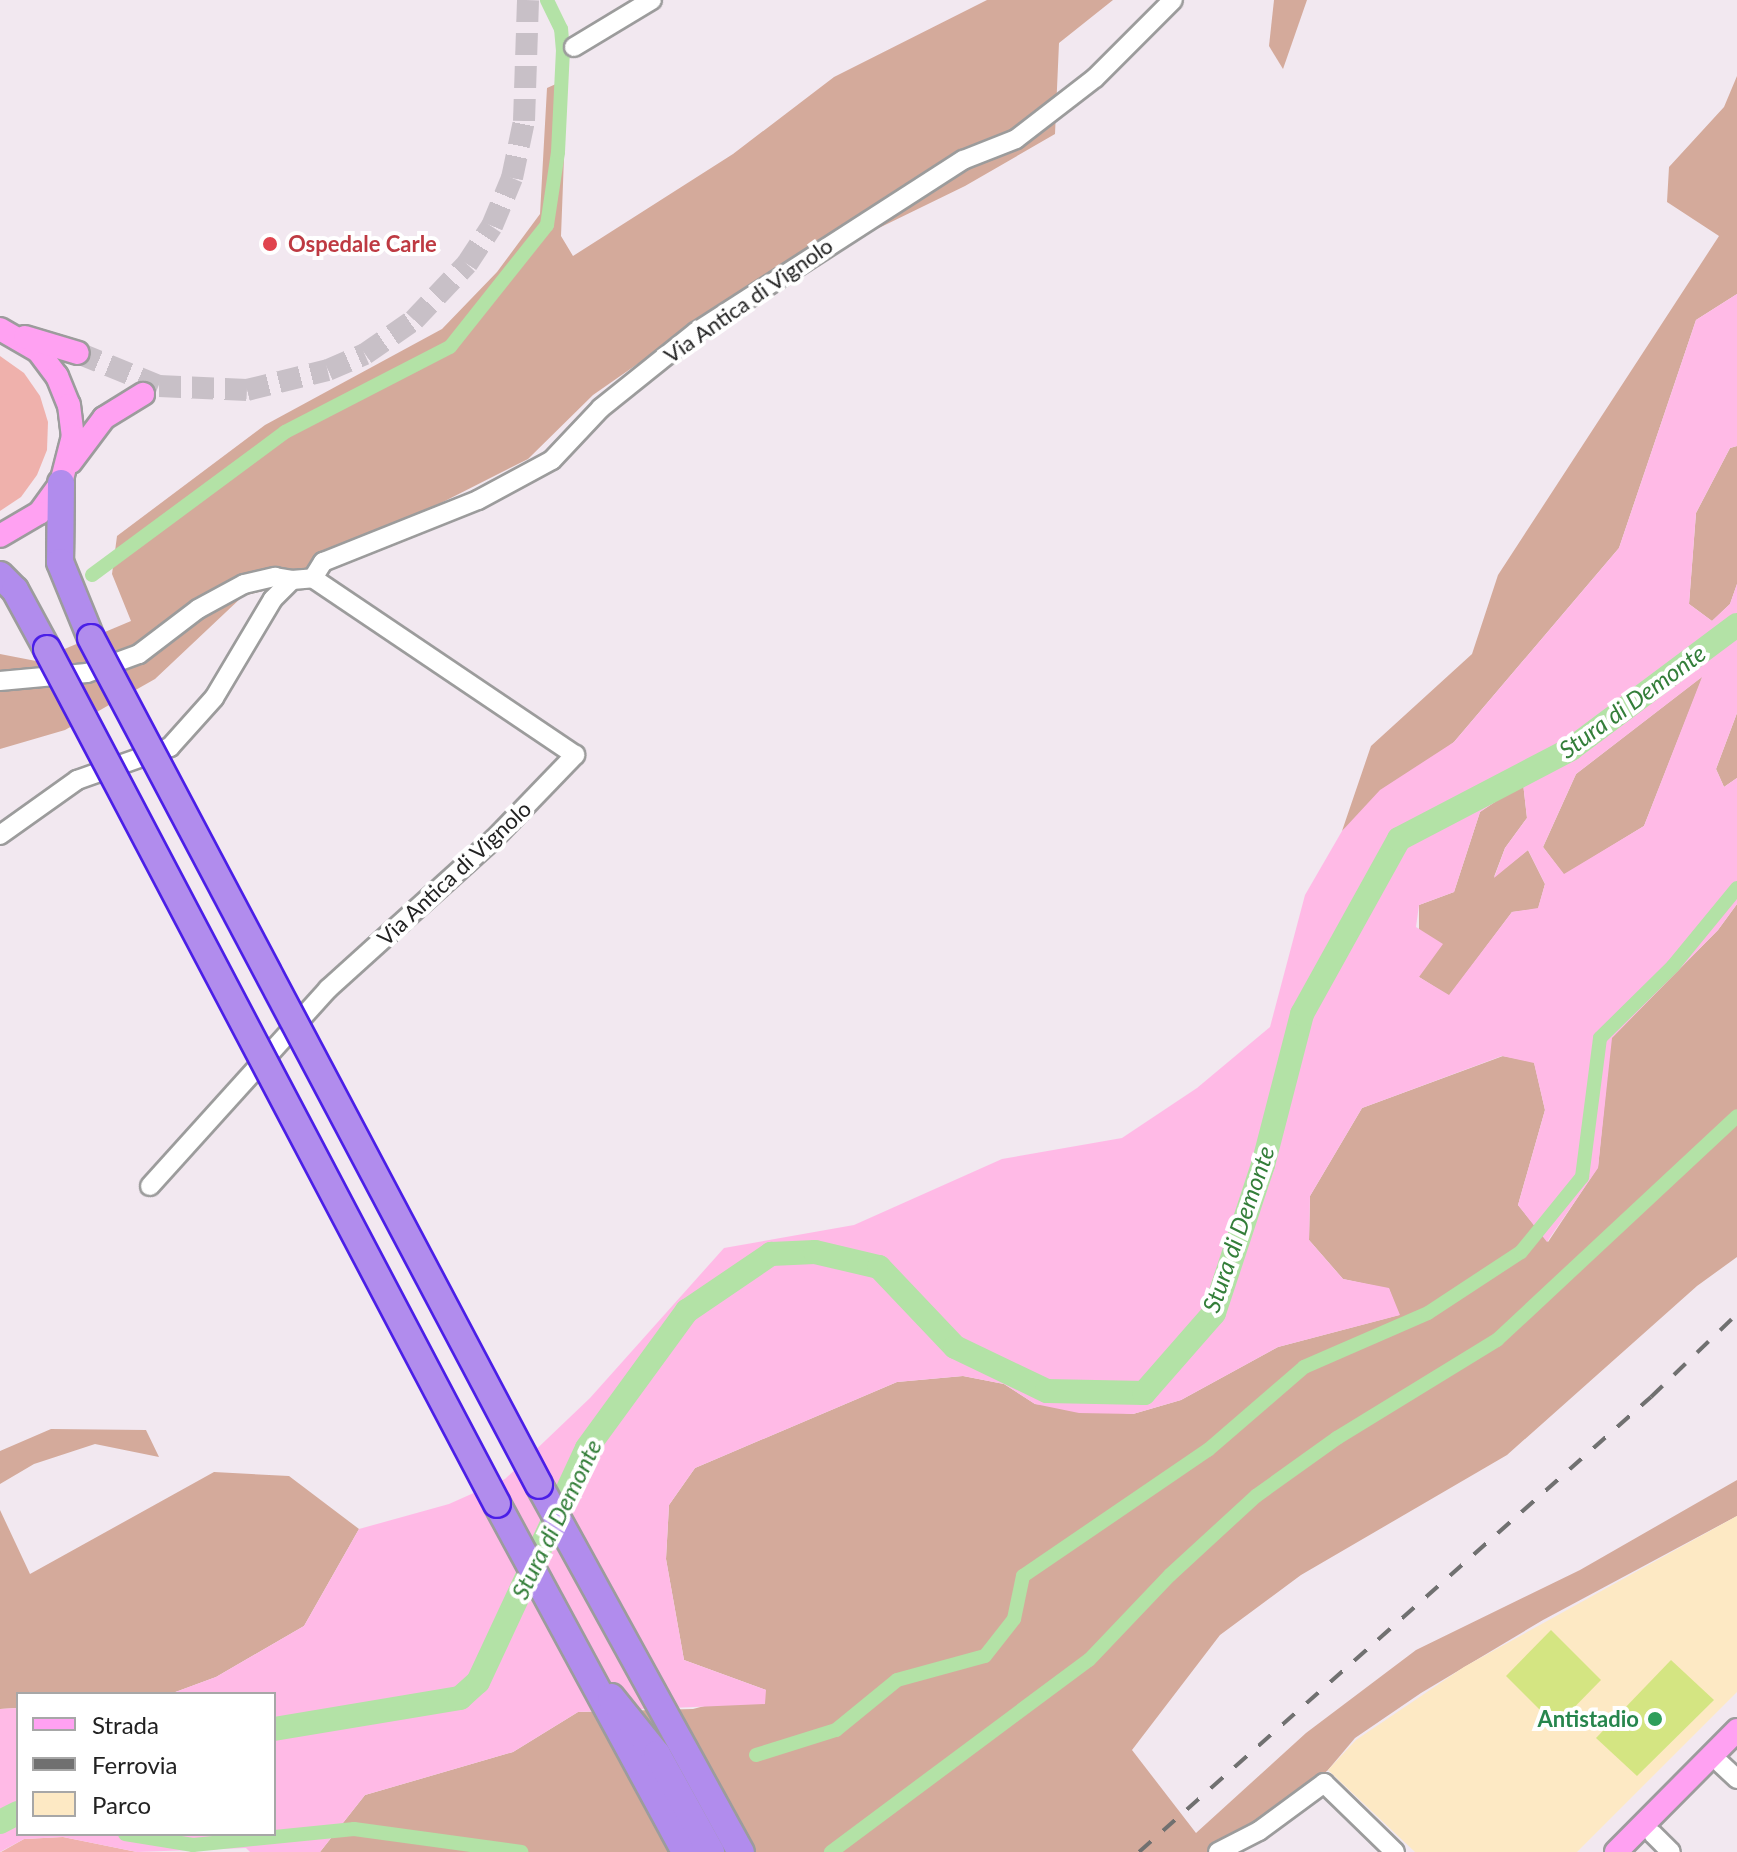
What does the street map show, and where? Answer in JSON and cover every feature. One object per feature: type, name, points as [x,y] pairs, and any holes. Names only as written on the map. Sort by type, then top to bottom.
[{"type":"highway","points":[[64,475],[60,562],[91,638],[623,1642],[741,1852]]},
{"type":"highway","points":[[0,575],[15,590],[47,649],[573,1648],[685,1852]]},
{"type":"highway","points":[[623,1642],[657,1754]]},
{"type":"highway","points":[[573,1648],[657,1754],[711,1852]]},
{"type":"main road","points":[[6,331],[78,353]]},
{"type":"main road","points":[[6,331],[38,351],[57,376],[69,405],[73,436],[64,475]]},
{"type":"main road","points":[[0,536],[39,513],[104,418],[143,394]]},
{"type":"main road","points":[[1616,1852],[1737,1730]]},
{"type":"main road","points":[[1636,1852],[1732,1763]]},
{"type":"street","points":[[574,47],[652,0]]},
{"type":"street","name":"Via Antica di Vignolo","points":[[150,1186],[328,989],[494,839],[575,755],[313,578],[323,562],[478,500],[552,460],[601,408],[696,332],[963,160],[1016,139],[1095,78],[1173,0]]},
{"type":"street","points":[[0,681],[87,673],[139,654],[198,609],[244,584],[275,577],[292,580],[313,578]]},
{"type":"street","points":[[0,835],[77,780],[170,747],[214,698],[273,599],[292,580]]},
{"type":"street","points":[[1218,1852],[1259,1831],[1324,1783],[1395,1852]]},
{"type":"street","points":[[1653,1834],[1671,1852]]},
{"type":"shaded area","points":[[987,0],[1113,0],[1059,43],[1055,134],[965,186],[725,303],[593,395],[528,459],[271,589],[243,596],[155,679],[65,730],[0,749],[0,654],[36,661],[131,621],[112,574],[117,536],[265,425],[442,329],[497,272],[540,214],[547,88],[567,79],[561,236],[573,256],[733,154],[834,77]]},
{"type":"shaded area","points":[[1274,0],[1307,0],[1283,69],[1269,46]]},
{"type":"shaded area","points":[[1737,76],[1737,294],[1696,320],[1619,548],[1454,742],[1342,831],[1371,746],[1472,654],[1498,575],[1719,236],[1667,202],[1669,167],[1724,107]]},
{"type":"shaded area","points":[[0,356],[24,373],[40,396],[48,422],[47,450],[37,475],[21,497],[0,511]]},
{"type":"shaded area","points":[[1737,446],[1737,584],[1730,604],[1712,621],[1689,604],[1696,513],[1730,448]]},
{"type":"shaded area","points":[[1703,676],[1644,826],[1564,875],[1543,847],[1576,774]]},
{"type":"shaded area","points":[[1737,713],[1737,778],[1724,787],[1716,769]]},
{"type":"shaded area","points":[[1523,783],[1527,818],[1505,848],[1494,877],[1528,850],[1545,884],[1538,909],[1512,912],[1449,996],[1419,977],[1419,905],[1454,892],[1480,812]]},
{"type":"shaded area","points":[[1737,904],[1737,1257],[1697,1286],[1507,1455],[1301,1575],[1220,1635],[1132,1750],[1196,1833],[1306,1733],[1416,1650],[1580,1570],[1737,1480],[1737,1516],[1543,1620],[1421,1693],[1355,1738],[1328,1770],[1235,1852],[320,1852],[365,1795],[513,1752],[578,1712],[693,1709],[766,1690],[684,1660],[666,1559],[669,1505],[695,1468],[897,1382],[963,1376],[1004,1384],[1035,1404],[1133,1414],[1181,1400],[1278,1347],[1399,1315],[1389,1289],[1343,1279],[1309,1240],[1310,1196],[1362,1108],[1503,1056],[1534,1062],[1545,1110],[1518,1205],[1548,1242],[1598,1167],[1611,1038],[1718,930]]},
{"type":"shaded area","points":[[51,1429],[146,1430],[159,1457],[95,1444],[34,1464],[0,1484],[0,1451]]},
{"type":"shaded area","points":[[214,1472],[289,1476],[359,1529],[304,1626],[216,1677],[175,1692],[16,1692],[16,1708],[0,1709],[0,1510],[30,1574]]},
{"type":"shaded area","points":[[63,1837],[137,1852],[1,1852],[24,1839]]},
{"type":"sand","points":[[1737,294],[1737,446],[1730,448],[1696,513],[1689,604],[1712,621],[1730,604],[1737,584],[1737,713],[1716,769],[1724,787],[1737,778],[1737,904],[1718,930],[1612,1038],[1598,1168],[1547,1242],[1518,1205],[1545,1110],[1534,1063],[1502,1056],[1362,1108],[1310,1196],[1309,1240],[1343,1279],[1389,1288],[1400,1315],[1278,1347],[1181,1400],[1133,1414],[1079,1413],[1035,1404],[1004,1384],[963,1376],[897,1382],[695,1468],[669,1505],[666,1559],[684,1660],[766,1690],[765,1704],[578,1712],[513,1752],[365,1795],[320,1852],[250,1852],[246,1848],[137,1852],[63,1837],[24,1839],[0,1852],[0,1709],[16,1708],[16,1836],[276,1836],[276,1692],[175,1692],[216,1677],[304,1626],[359,1529],[449,1504],[505,1479],[590,1398],[724,1248],[854,1225],[1002,1159],[1122,1138],[1197,1088],[1270,1027],[1305,895],[1342,831],[1380,790],[1454,742],[1619,548],[1696,320]],"holes":[[[1702,677],[1644,826],[1564,874],[1543,847],[1576,774]],[[1523,783],[1527,818],[1505,848],[1494,878],[1528,850],[1545,884],[1538,908],[1512,912],[1449,995],[1419,977],[1443,944],[1416,927],[1419,905],[1454,892],[1480,812]]]},
{"type":"green space","points":[[1737,1516],[1737,1692],[1577,1852],[1415,1852],[1328,1770],[1356,1740],[1464,1667]]},
{"type":"green space","points":[[1551,1630],[1601,1680],[1556,1726],[1506,1676]]},
{"type":"green space","name":"Antistadio","points":[[1671,1660],[1714,1700],[1637,1776],[1596,1738]]},
{"type":"waterway","points":[[92,575],[285,432],[450,347],[547,225],[558,152],[563,51],[561,29],[547,0]]},
{"type":"waterway","name":"Stura di Demonte","points":[[276,1729],[460,1698],[478,1682],[587,1448],[687,1311],[771,1254],[815,1252],[879,1267],[955,1347],[1047,1391],[1144,1393],[1214,1313],[1263,1165],[1302,1014],[1399,839],[1571,749],[1737,625]]},
{"type":"waterway","points":[[756,1755],[836,1730],[897,1680],[985,1656],[1014,1619],[1023,1576],[1208,1450],[1304,1367],[1428,1313],[1521,1252],[1582,1177],[1600,1038],[1673,966],[1737,888]]},
{"type":"waterway","points":[[831,1852],[1089,1660],[1170,1575],[1256,1496],[1337,1438],[1497,1340],[1737,1116]]},
{"type":"waterway","name":"Stura di Demonte","points":[[0,1822],[16,1814]]},
{"type":"waterway","points":[[137,1836],[193,1845],[354,1829],[521,1852]]},
{"type":"tunnel","points":[[78,353],[159,386],[247,390],[328,370],[365,354],[414,320],[467,264],[492,226],[512,178],[524,121],[528,0]]},
{"type":"railway","points":[[1139,1852],[1651,1397],[1737,1314]]},
{"type":"place","name":"Ospedale Carle","points":[[270,244]]},
{"type":"place","name":"Antistadio","points":[[1655,1719]]}]
